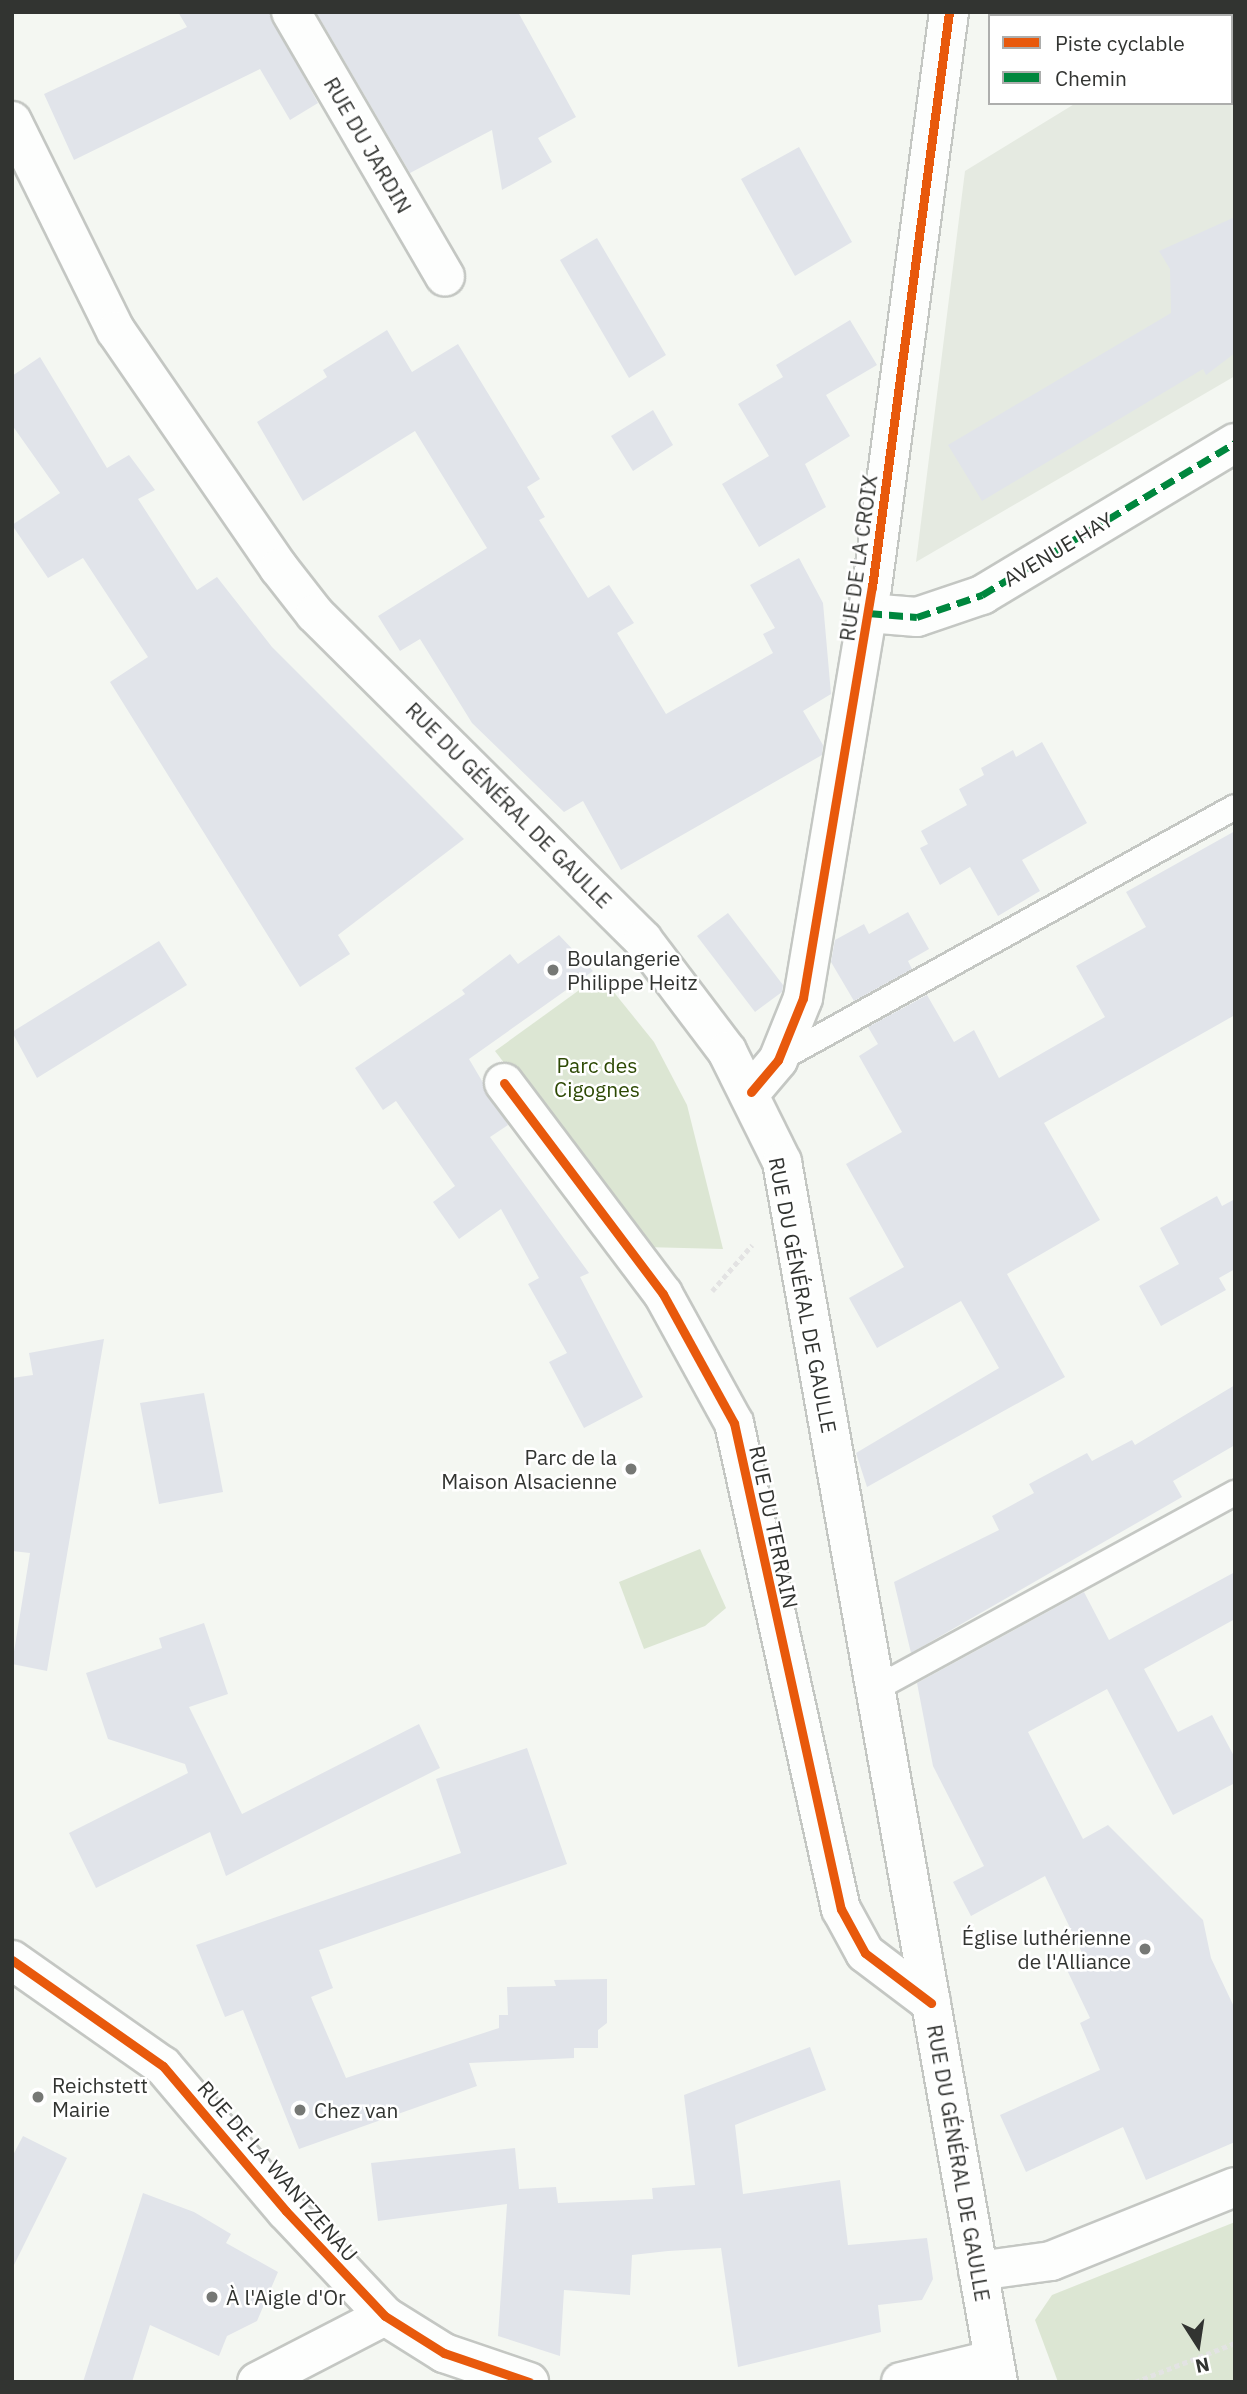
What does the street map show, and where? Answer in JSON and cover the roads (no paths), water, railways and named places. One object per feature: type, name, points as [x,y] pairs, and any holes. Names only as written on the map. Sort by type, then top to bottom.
[{"type":"street","name":"RUE DU JARDIN","points":[[292,12],[445,277]]},
{"type":"street","name":"RUE DE LA CROIX","points":[[751,1092],[778,1060],[803,998],[868,613],[949,12]]},
{"type":"street","name":"RUE DU GÉNÉRAL DE GAULLE","points":[[12,121],[116,331],[279,568],[315,614],[643,940],[694,1002],[751,1092],[782,1162],[995,2371]]},
{"type":"street","name":"AVENUE HAY","points":[[868,613],[917,617],[982,595],[1235,443]]},
{"type":"street","name":"RUE DU TERRAIN","points":[[504,1083],[663,1294],[734,1423],[841,1909],[865,1953],[931,2003]]},
{"type":"street","name":"RUE DE LA WANTZENAU","points":[[12,1960],[163,2066],[385,2316],[444,2353],[529,2382]]},
{"type":"street","points":[[978,2271],[1051,2261],[1235,2187]]},
{"type":"street","points":[[257,2382],[385,2316]]},
{"type":"street","points":[[901,2382],[995,2371]]},
{"type":"lane","points":[[778,1060],[1235,807]]},
{"type":"lane","points":[[874,1689],[1235,1493]]},
{"type":"place","name":"Boulangerie Philippe Heitz","points":[[553,970]]},
{"type":"place","name":"Parc de la Maison Alsacienne","points":[[631,1469]]},
{"type":"place","name":"Église luthérienne de l'Alliance","points":[[1145,1949]]},
{"type":"place","name":"Reichstett Mairie","points":[[38,2097]]},
{"type":"place","name":"Chez van","points":[[300,2110]]},
{"type":"place","name":"À l'Aigle d'Or","points":[[212,2297]]},
{"type":"park label","name":"Parc des Cigognes","points":[[597,1077]]}]
